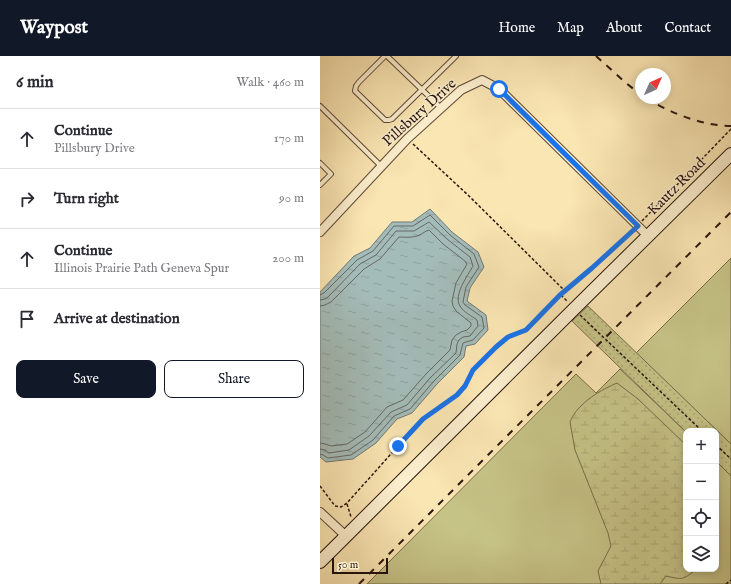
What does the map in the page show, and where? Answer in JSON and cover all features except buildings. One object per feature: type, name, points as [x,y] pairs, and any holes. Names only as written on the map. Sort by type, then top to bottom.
[{"type":"street","name":"Pillsbury Drive","points":[[320,232],[407,139],[461,90],[482,80],[499,89],[648,236]]},
{"type":"street","name":"Kautz Road","points":[[320,562],[731,154]]},
{"type":"street","points":[[320,512],[346,536]]},
{"type":"lane","points":[[441,108],[422,90],[386,56],[359,82],[355,91],[385,120],[392,119],[422,90],[456,56]]},
{"type":"lane","points":[[320,106],[381,166]]},
{"type":"lane","points":[[320,163],[331,174],[320,185]]},
{"type":"path","points":[[320,486],[335,506],[341,507],[347,504],[416,426],[431,413],[457,395],[465,386],[473,370],[496,347],[508,337],[526,330],[560,295],[638,226],[731,129]]},
{"type":"path","points":[[407,139],[469,196],[565,291]]},
{"type":"path","points":[[560,295],[699,428]]},
{"type":"path","points":[[719,448],[731,459]]},
{"type":"path","points":[[726,584],[731,580]]},
{"type":"green space","points":[[731,258],[731,444],[719,433],[719,428],[714,428],[636,353]]},
{"type":"green space","points":[[588,306],[714,428],[683,429],[572,321]]},
{"type":"green space","points":[[620,369],[683,429],[683,572],[719,572],[719,464],[731,476],[731,584],[367,584],[576,374],[596,393]]},
{"type":"green space","points":[[617,383],[638,399],[683,442],[683,572],[692,572],[683,578],[666,576],[660,584],[601,584],[598,571],[611,546],[608,533],[575,450],[570,422],[576,411],[587,400]]},
{"type":"green space","points":[[719,432],[731,444],[731,476],[719,464]]},
{"type":"water","points":[[430,209],[452,232],[478,252],[484,267],[470,288],[467,301],[486,315],[488,330],[475,344],[466,346],[464,357],[437,384],[412,413],[397,419],[376,443],[353,459],[326,462],[320,457],[320,292],[354,256],[370,248],[392,222],[412,222]]},
{"type":"railway","points":[[596,56],[635,90]]},
{"type":"railway","points":[[655,104],[687,118],[709,124],[731,126]]},
{"type":"railway","points":[[359,584],[731,212]]},
{"type":"route","points":[[398,446],[423,419],[457,395],[465,386],[473,370],[503,340],[526,330],[532,325],[560,295],[638,226],[499,89]]}]
